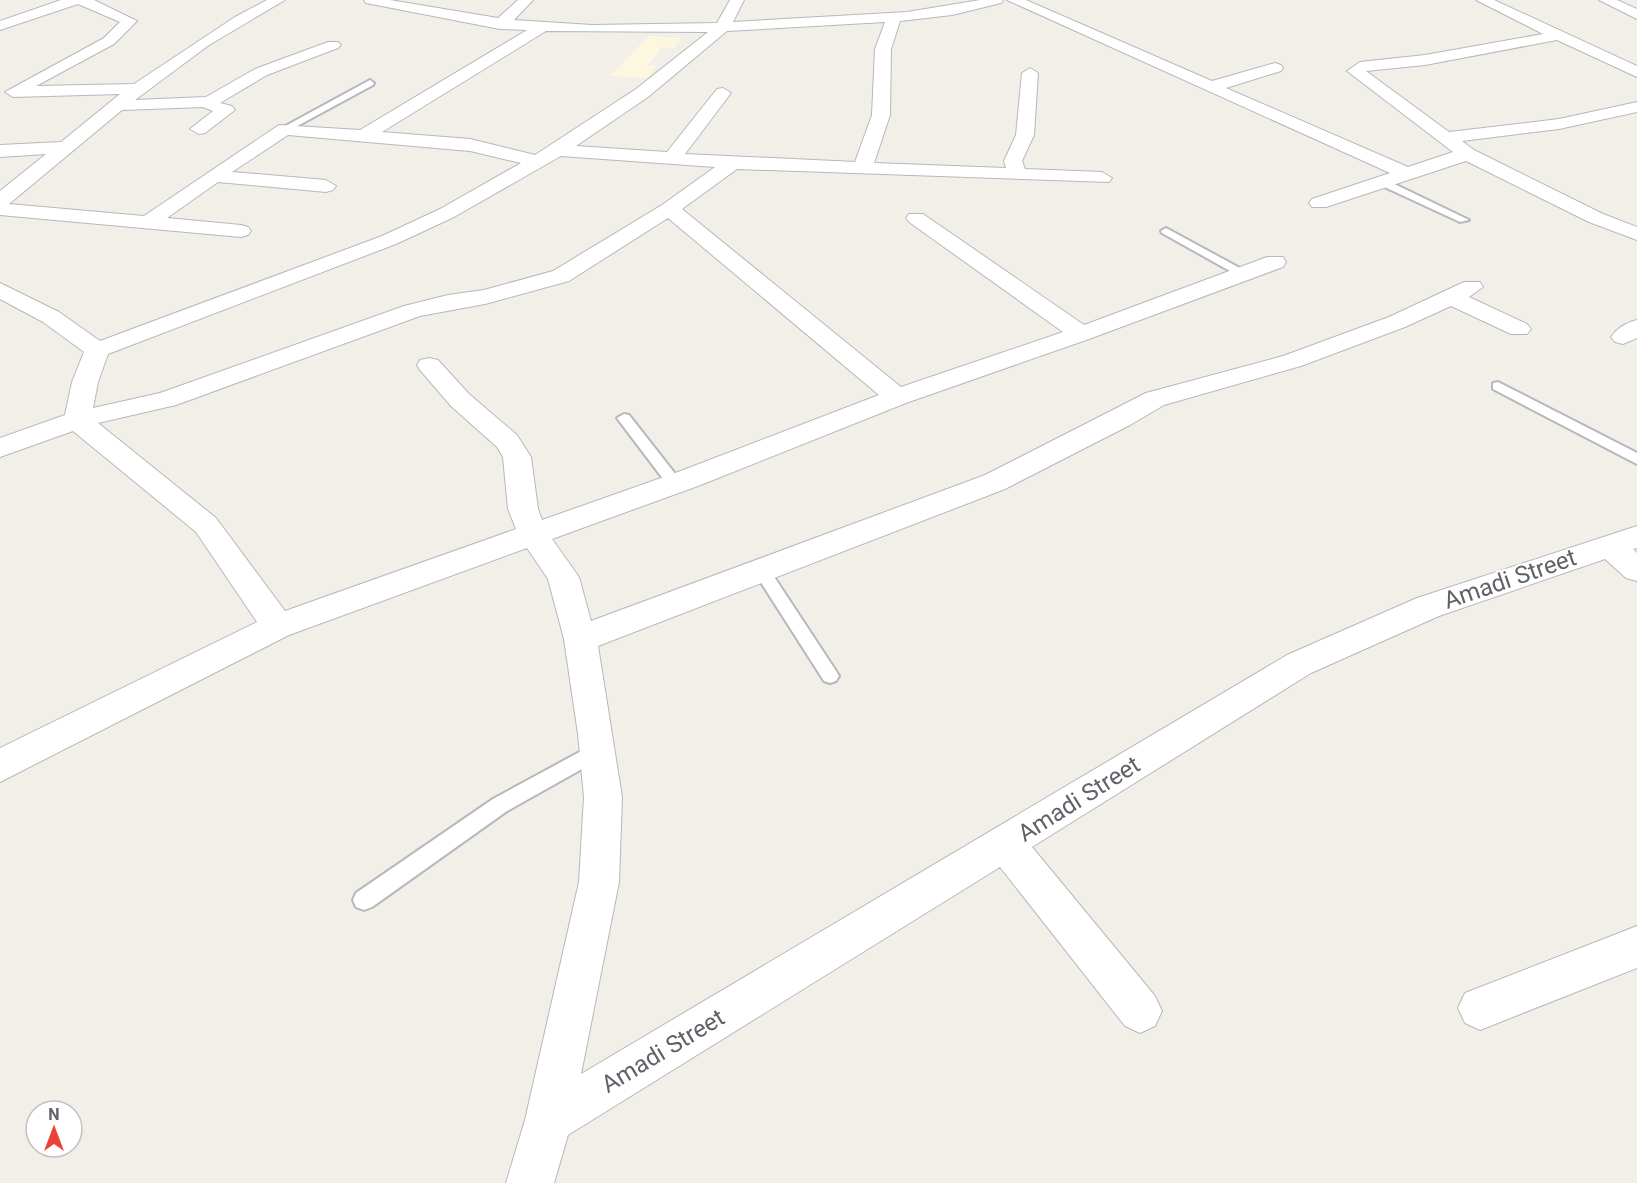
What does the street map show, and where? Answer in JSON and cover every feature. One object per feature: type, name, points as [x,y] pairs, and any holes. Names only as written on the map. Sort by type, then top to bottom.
[{"type":"street","points":[[0,26],[75,0]]},
{"type":"street","points":[[6,92],[110,42],[130,21],[83,0]]},
{"type":"street","points":[[0,201],[139,89],[217,33],[278,0]]},
{"type":"street","points":[[371,0],[500,25],[541,28],[722,28],[894,16],[987,1]]},
{"type":"street","points":[[411,9],[432,0]]},
{"type":"street","points":[[500,25],[526,0]]},
{"type":"street","points":[[77,420],[85,382],[97,350],[389,240],[447,213],[558,150],[642,93],[722,28],[737,0]]},
{"type":"street","points":[[862,0],[873,18]]},
{"type":"street","points":[[1014,0],[1407,174]]},
{"type":"street","points":[[1483,0],[1637,72]]},
{"type":"street","points":[[1606,0],[1637,15]]},
{"type":"street","points":[[863,166],[881,115],[883,49],[894,16]]},
{"type":"street","points":[[364,135],[541,28]]},
{"type":"street","points":[[1560,36],[1425,60],[1360,67],[1355,71],[1467,154],[1596,218],[1637,234]]},
{"type":"street","points":[[204,103],[219,97],[261,72],[333,45]]},
{"type":"street","points":[[1210,87],[1275,68]]},
{"type":"street","points":[[1017,174],[1014,161],[1025,135],[1030,73]]},
{"type":"street","points":[[6,92],[139,89]]},
{"type":"street","points":[[672,158],[723,93]]},
{"type":"street","points":[[118,105],[204,103],[226,110],[199,129]]},
{"type":"street","points":[[1446,138],[1559,124],[1637,107]]},
{"type":"street","points":[[147,224],[271,136],[285,129],[490,148],[535,161]]},
{"type":"street","points":[[0,151],[66,147]]},
{"type":"street","points":[[558,150],[733,163],[863,166],[1102,178]]},
{"type":"street","points":[[1319,203],[1467,154]]},
{"type":"street","points":[[0,448],[77,420],[167,399],[412,311],[448,302],[484,297],[561,276],[669,209],[733,163]]},
{"type":"street","points":[[214,176],[326,186]]},
{"type":"street","points":[[0,209],[241,231]]},
{"type":"street","points":[[669,209],[897,397]]},
{"type":"street","points":[[916,218],[1081,334]]},
{"type":"street","points":[[0,766],[278,626],[675,484],[897,397],[1081,334],[1275,262]]},
{"type":"street","points":[[0,290],[51,316],[97,350]]},
{"type":"street","points":[[580,639],[995,482],[1121,419],[1155,399],[1292,361],[1397,322],[1462,292],[1519,329]]},
{"type":"street","points":[[429,365],[460,400],[507,441],[517,457],[523,509],[533,534],[563,577],[580,639],[598,750],[603,797],[599,882],[549,1120],[530,1183]]},
{"type":"street","points":[[77,420],[206,525],[278,626]]},
{"type":"street","points":[[1623,541],[1637,570]]},
{"type":"street","name":"Amadi Street","points":[[549,1120],[1299,664],[1428,607],[1623,541]]},
{"type":"street","points":[[1006,844],[1140,1011]]},
{"type":"street","points":[[1480,1008],[1637,947]]},
{"type":"lane","points":[[285,129],[370,83]]},
{"type":"lane","points":[[1382,182],[1464,220]]},
{"type":"lane","points":[[1166,231],[1243,274]]},
{"type":"lane","points":[[1498,386],[1637,459]]},
{"type":"lane","points":[[624,418],[675,484]]},
{"type":"lane","points":[[761,570],[830,676]]},
{"type":"lane","points":[[363,900],[500,805],[598,750]]},
{"type":"shaded area","points":[[649,36],[682,38],[674,48],[660,47],[657,55],[647,65],[657,66],[647,78],[610,76]]}]
